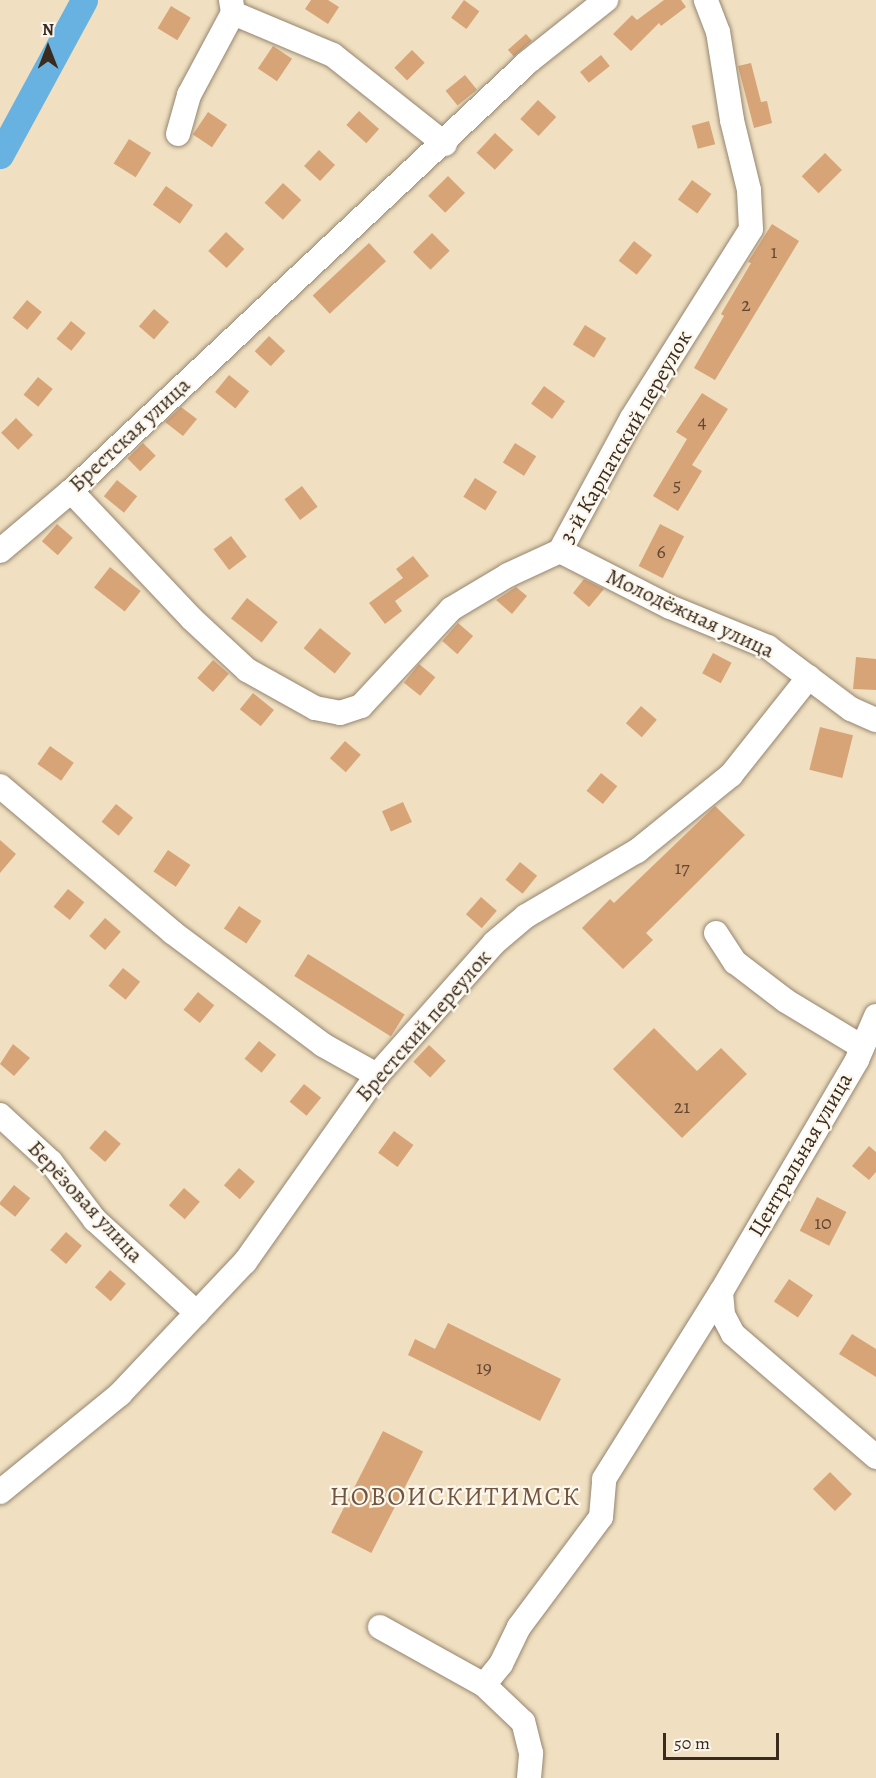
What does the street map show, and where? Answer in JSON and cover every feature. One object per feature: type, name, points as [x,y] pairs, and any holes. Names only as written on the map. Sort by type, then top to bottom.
[{"type":"street","points":[[178,134],[189,95],[232,7],[333,55],[445,144],[528,62],[606,0]]},
{"type":"street","name":"3-й Карпатский переулок","points":[[70,491],[192,619],[247,670],[315,708],[339,713],[361,706],[451,609],[508,575],[561,551],[632,418],[751,229],[749,189],[732,120],[718,32],[706,0]]},
{"type":"street","name":"Брестская улица","points":[[0,551],[70,491],[445,144]]},
{"type":"street","name":"Молодёжная улица","points":[[561,551],[670,607],[768,647],[850,709],[876,720]]},
{"type":"street","name":"Брестский переулок","points":[[0,1492],[120,1394],[245,1262],[377,1075],[494,943],[526,916],[637,851],[731,775],[809,677]]},
{"type":"street","points":[[0,786],[172,932],[323,1045],[377,1075]]},
{"type":"street","points":[[716,933],[735,962],[865,1060]]},
{"type":"street","name":"Центральная улица","points":[[484,1685],[501,1664],[519,1626],[601,1517],[604,1479],[865,1060],[876,1016]]},
{"type":"street","name":"Берёзовая улица","points":[[0,1115],[51,1162],[95,1220],[196,1313]]},
{"type":"street","points":[[721,1292],[723,1315],[733,1335],[876,1457]]},
{"type":"street","points":[[380,1627],[484,1685],[523,1722],[531,1753],[529,1778]]},
{"type":"building","points":[[311,0],[328,0],[339,7],[328,24],[305,9]]},
{"type":"building","points":[[464,0],[479,11],[466,29],[451,18]]},
{"type":"building","points":[[664,0],[681,0],[686,7],[661,26],[659,23],[631,51],[613,34],[632,15],[637,20]]},
{"type":"building","points":[[171,6],[191,18],[177,40],[158,28]]},
{"type":"building","points":[[526,34],[532,41],[514,57],[508,50]]},
{"type":"building","points":[[273,46],[292,59],[277,81],[258,68]]},
{"type":"building","points":[[412,50],[425,63],[407,80],[394,68]]},
{"type":"building","points":[[601,55],[610,66],[589,83],[580,72]]},
{"type":"building","points":[[751,63],[761,102],[767,101],[772,123],[754,128],[738,66]]},
{"type":"building","points":[[465,75],[477,90],[458,105],[446,91]]},
{"type":"building","points":[[538,100],[556,117],[539,136],[520,119]]},
{"type":"building","points":[[359,111],[379,129],[366,143],[346,125]]},
{"type":"building","points":[[208,112],[227,125],[212,147],[193,134]]},
{"type":"building","points":[[709,121],[715,144],[698,149],[692,126]]},
{"type":"building","points":[[495,133],[513,150],[495,170],[477,153]]},
{"type":"building","points":[[129,139],[151,153],[136,177],[114,164]]},
{"type":"building","points":[[319,150],[335,165],[320,181],[304,166]]},
{"type":"building","points":[[825,153],[842,170],[819,193],[802,176]]},
{"type":"building","points":[[448,176],[465,193],[445,213],[428,196]]},
{"type":"building","points":[[692,180],[711,194],[697,214],[678,199]]},
{"type":"building","points":[[283,183],[301,200],[283,220],[265,203]]},
{"type":"building","points":[[166,186],[193,205],[180,224],[153,205]]},
{"type":"building","points":[[772,224],[799,241],[715,380],[694,368],[724,316],[721,314],[751,263],[748,262]]},
{"type":"building","points":[[226,232],[244,249],[227,268],[208,251]]},
{"type":"building","points":[[432,233],[450,251],[431,270],[413,252]]},
{"type":"building","points":[[634,241],[652,255],[637,275],[619,261]]},
{"type":"building","points":[[369,243],[386,261],[330,314],[313,296]]},
{"type":"building","points":[[27,300],[42,312],[27,330],[13,318]]},
{"type":"building","points":[[154,309],[169,322],[154,339],[139,326]]},
{"type":"building","points":[[71,321],[86,333],[71,351],[57,339]]},
{"type":"building","points":[[585,325],[606,338],[594,358],[573,345]]},
{"type":"building","points":[[269,336],[285,351],[271,366],[255,351]]},
{"type":"building","points":[[229,375],[249,391],[235,408],[215,392]]},
{"type":"building","points":[[38,377],[53,389],[38,407],[24,395]]},
{"type":"building","points":[[544,386],[565,401],[552,419],[531,404]]},
{"type":"building","points":[[702,393],[728,409],[692,465],[702,471],[678,511],[653,496],[687,439],[676,432]]},
{"type":"building","points":[[181,407],[197,419],[183,436],[165,422]]},
{"type":"building","points":[[16,418],[33,435],[18,450],[1,433]]},
{"type":"building","points":[[143,443],[156,456],[140,471],[127,459]]},
{"type":"building","points":[[515,443],[536,456],[524,476],[503,463]]},
{"type":"building","points":[[475,478],[497,492],[485,510],[463,497]]},
{"type":"building","points":[[117,480],[137,496],[124,513],[104,496]]},
{"type":"building","points":[[302,486],[318,507],[300,520],[284,499]]},
{"type":"building","points":[[57,524],[73,538],[58,555],[42,541]]},
{"type":"building","points":[[660,524],[684,536],[663,578],[639,566]]},
{"type":"building","points":[[231,536],[247,557],[229,570],[213,549]]},
{"type":"building","points":[[413,556],[429,576],[395,601],[402,611],[385,624],[369,603],[403,578],[396,569]]},
{"type":"building","points":[[110,567],[141,591],[125,611],[94,587]]},
{"type":"building","points":[[584,579],[604,589],[589,607],[573,593]]},
{"type":"building","points":[[516,587],[527,596],[512,614],[496,600]]},
{"type":"building","points":[[247,598],[278,622],[262,642],[231,618]]},
{"type":"building","points":[[458,623],[473,636],[457,654],[442,641]]},
{"type":"building","points":[[320,628],[351,653],[335,673],[304,648]]},
{"type":"building","points":[[713,653],[732,663],[721,683],[702,673]]},
{"type":"building","points":[[856,657],[876,659],[876,690],[853,689]]},
{"type":"building","points":[[213,660],[229,674],[213,692],[197,678]]},
{"type":"building","points":[[419,664],[435,677],[420,696],[404,683]]},
{"type":"building","points":[[253,693],[274,710],[261,726],[240,709]]},
{"type":"building","points":[[641,706],[657,720],[642,737],[626,723]]},
{"type":"building","points":[[820,727],[853,735],[842,778],[809,770]]},
{"type":"building","points":[[345,741],[361,755],[346,772],[330,758]]},
{"type":"building","points":[[50,746],[74,763],[61,781],[37,764]]},
{"type":"building","points":[[601,773],[617,786],[603,804],[587,791]]},
{"type":"building","points":[[403,802],[412,822],[391,831],[382,811]]},
{"type":"building","points":[[116,804],[133,818],[119,836],[102,822]]},
{"type":"building","points":[[715,806],[745,835],[646,933],[653,940],[623,969],[582,928],[610,899],[614,903]]},
{"type":"building","points":[[0,840],[16,854],[0,873]]},
{"type":"building","points":[[168,850],[190,865],[176,887],[153,872]]},
{"type":"building","points":[[520,862],[537,876],[523,894],[506,880]]},
{"type":"building","points":[[68,889],[84,902],[70,920],[54,907]]},
{"type":"building","points":[[481,897],[497,911],[482,928],[466,914]]},
{"type":"building","points":[[239,906],[261,921],[246,943],[224,928]]},
{"type":"building","points":[[105,918],[121,932],[105,950],[89,936]]},
{"type":"building","points":[[308,954],[405,1014],[391,1036],[294,976]]},
{"type":"building","points":[[123,968],[140,982],[126,1000],[109,986]]},
{"type":"building","points":[[198,992],[214,1005],[200,1023],[184,1010]]},
{"type":"building","points":[[654,1028],[697,1071],[721,1048],[747,1074],[682,1138],[613,1069]]},
{"type":"building","points":[[259,1041],[276,1055],[262,1073],[245,1059]]},
{"type":"building","points":[[13,1044],[30,1058],[14,1076],[0,1064]]},
{"type":"building","points":[[429,1045],[446,1061],[430,1078],[413,1062]]},
{"type":"building","points":[[304,1084],[321,1098],[307,1116],[290,1102]]},
{"type":"building","points":[[105,1130],[121,1144],[105,1162],[89,1148]]},
{"type":"building","points":[[394,1131],[413,1145],[398,1167],[378,1153]]},
{"type":"building","points":[[869,1146],[876,1152],[876,1172],[869,1180],[852,1166]]},
{"type":"building","points":[[239,1168],[255,1182],[240,1199],[224,1185]]},
{"type":"building","points":[[14,1185],[30,1198],[15,1217],[0,1205]]},
{"type":"building","points":[[184,1188],[200,1202],[185,1219],[169,1205]]},
{"type":"building","points":[[817,1197],[846,1212],[829,1246],[800,1231]]},
{"type":"building","points":[[66,1232],[82,1246],[66,1264],[50,1250]]},
{"type":"building","points":[[110,1270],[126,1284],[111,1301],[95,1287]]},
{"type":"building","points":[[789,1279],[813,1295],[798,1318],[774,1301]]},
{"type":"building","points":[[448,1323],[561,1379],[540,1421],[408,1355],[415,1339],[435,1349]]},
{"type":"building","points":[[852,1334],[876,1349],[876,1377],[839,1354]]},
{"type":"building","points":[[383,1431],[423,1451],[371,1553],[331,1533]]},
{"type":"building","points":[[830,1472],[852,1494],[835,1511],[813,1489]]},
{"type":"waterway","points":[[0,155],[84,0]]},
{"type":"district","name":"НОВОИСКИТИМСК","points":[[455,1497]]}]
